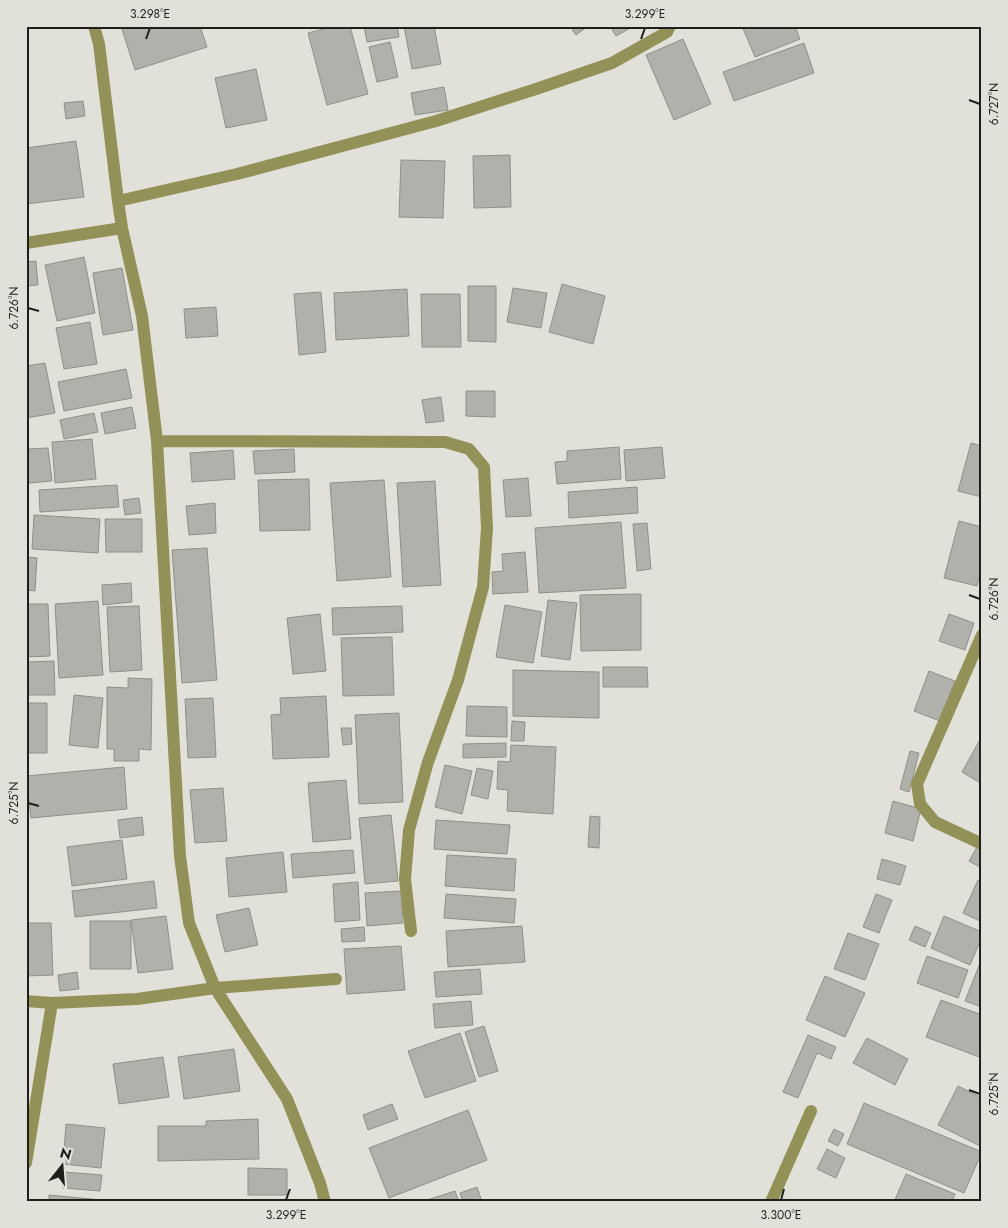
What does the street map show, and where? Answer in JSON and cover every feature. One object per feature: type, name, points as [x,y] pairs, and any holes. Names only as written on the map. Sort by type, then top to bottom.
[{"type":"street","points":[[94,26],[99,44],[122,228],[142,316],[157,441],[180,856],[189,923],[215,988],[287,1099],[320,1182],[325,1202]]},
{"type":"street","points":[[118,201],[237,174],[445,118],[536,90],[612,63],[667,32],[670,26]]},
{"type":"street","points":[[26,243],[122,228]]},
{"type":"street","points":[[157,441],[445,442],[469,449],[484,467],[487,528],[483,587],[458,680],[428,762],[409,830],[405,880],[411,931]]},
{"type":"street","points":[[982,634],[917,784],[920,804],[935,822],[982,844]]},
{"type":"street","points":[[26,1001],[52,1003],[137,999],[215,988],[336,980]]},
{"type":"street","points":[[26,1163],[52,1003]]},
{"type":"street","points":[[771,1202],[811,1111]]},
{"type":"building","points":[[121,26],[200,26],[207,47],[135,70]]},
{"type":"building","points":[[335,26],[350,26],[368,94],[327,105],[308,33]]},
{"type":"building","points":[[364,26],[397,26],[399,37],[367,42]]},
{"type":"building","points":[[404,26],[434,26],[441,64],[412,69]]},
{"type":"building","points":[[570,26],[588,26],[576,35]]},
{"type":"building","points":[[610,26],[634,26],[616,36]]},
{"type":"building","points":[[742,26],[795,26],[800,39],[755,57]]},
{"type":"building","points":[[683,39],[711,104],[674,120],[646,55]]},
{"type":"building","points":[[390,42],[398,77],[377,82],[369,47]]},
{"type":"building","points":[[804,43],[814,73],[734,101],[723,72]]},
{"type":"building","points":[[256,69],[267,120],[226,128],[215,78]]},
{"type":"building","points":[[444,87],[448,110],[415,115],[411,93]]},
{"type":"building","points":[[83,101],[85,116],[66,119],[64,103]]},
{"type":"building","points":[[76,141],[84,197],[26,204],[26,148]]},
{"type":"building","points":[[510,155],[511,207],[474,208],[473,156]]},
{"type":"building","points":[[401,160],[445,161],[443,218],[399,217]]},
{"type":"building","points":[[84,257],[95,313],[57,321],[45,265]]},
{"type":"building","points":[[36,261],[38,285],[26,286],[26,262]]},
{"type":"building","points":[[122,268],[133,330],[103,335],[93,273]]},
{"type":"building","points":[[562,284],[605,296],[593,344],[549,332]]},
{"type":"building","points":[[468,286],[496,286],[496,342],[468,341]]},
{"type":"building","points":[[513,288],[547,293],[541,328],[507,322]]},
{"type":"building","points":[[407,289],[409,336],[336,340],[334,293]]},
{"type":"building","points":[[321,292],[326,352],[299,355],[294,294]]},
{"type":"building","points":[[421,294],[460,294],[461,347],[422,347]]},
{"type":"building","points":[[216,307],[218,336],[186,338],[184,309]]},
{"type":"building","points":[[90,322],[97,364],[64,369],[56,328]]},
{"type":"building","points":[[45,363],[55,413],[26,418],[26,366]]},
{"type":"building","points":[[126,369],[132,398],[64,411],[58,382]]},
{"type":"building","points":[[466,391],[495,391],[495,417],[466,416]]},
{"type":"building","points":[[441,397],[444,421],[426,423],[422,400]]},
{"type":"building","points":[[132,407],[136,428],[105,434],[101,413]]},
{"type":"building","points":[[94,413],[98,432],[64,439],[60,420]]},
{"type":"building","points":[[92,439],[96,479],[55,483],[52,442]]},
{"type":"building","points":[[971,443],[982,446],[982,497],[958,491]]},
{"type":"building","points":[[619,447],[621,479],[557,484],[555,462],[567,461],[567,451]]},
{"type":"building","points":[[662,447],[665,478],[626,481],[624,450]]},
{"type":"building","points":[[48,448],[52,481],[29,483],[26,449]]},
{"type":"building","points":[[294,449],[295,472],[255,474],[253,451]]},
{"type":"building","points":[[233,450],[235,479],[192,482],[190,453]]},
{"type":"building","points":[[528,478],[531,516],[506,517],[503,480]]},
{"type":"building","points":[[309,479],[310,530],[260,531],[258,480]]},
{"type":"building","points":[[384,480],[391,577],[337,581],[330,483]]},
{"type":"building","points":[[435,481],[441,585],[403,587],[397,483]]},
{"type":"building","points":[[117,485],[119,507],[40,512],[39,490]]},
{"type":"building","points":[[637,487],[638,513],[569,518],[568,492]]},
{"type":"building","points":[[139,498],[141,513],[125,515],[123,500]]},
{"type":"building","points":[[215,503],[216,533],[189,535],[186,506]]},
{"type":"building","points":[[34,515],[100,519],[98,553],[32,549]]},
{"type":"building","points":[[105,519],[142,519],[142,552],[106,552]]},
{"type":"building","points":[[959,521],[982,527],[982,566],[977,586],[944,578]]},
{"type":"building","points":[[621,522],[626,588],[539,593],[535,528]]},
{"type":"building","points":[[647,523],[651,569],[637,571],[633,524]]},
{"type":"building","points":[[207,548],[217,680],[182,683],[172,550]]},
{"type":"building","points":[[525,552],[528,592],[493,594],[492,572],[503,571],[502,554]]},
{"type":"building","points":[[26,557],[37,558],[35,591],[26,590]]},
{"type":"building","points":[[131,583],[132,602],[103,605],[102,585]]},
{"type":"building","points":[[641,594],[641,650],[581,651],[580,595]]},
{"type":"building","points":[[548,600],[577,603],[570,660],[541,656]]},
{"type":"building","points":[[98,601],[103,675],[59,678],[55,604]]},
{"type":"building","points":[[26,604],[48,604],[50,656],[26,657]]},
{"type":"building","points":[[505,605],[542,612],[533,663],[496,657]]},
{"type":"building","points":[[139,606],[142,670],[110,672],[107,607]]},
{"type":"building","points":[[402,606],[403,632],[333,635],[332,608]]},
{"type":"building","points":[[320,614],[326,671],[293,674],[287,618]]},
{"type":"building","points":[[949,614],[974,623],[965,650],[939,641]]},
{"type":"building","points":[[392,637],[394,695],[343,696],[341,638]]},
{"type":"building","points":[[54,661],[55,695],[26,695],[26,662]]},
{"type":"building","points":[[603,667],[647,667],[648,687],[603,687]]},
{"type":"building","points":[[513,670],[599,672],[599,718],[513,716]]},
{"type":"building","points":[[929,671],[955,681],[940,721],[914,711]]},
{"type":"building","points":[[128,678],[152,679],[151,750],[139,749],[139,761],[114,761],[114,749],[107,749],[107,687],[128,688]]},
{"type":"building","points":[[74,695],[103,698],[98,748],[69,745]]},
{"type":"building","points":[[326,696],[329,757],[273,759],[271,715],[281,714],[280,698]]},
{"type":"building","points":[[213,698],[216,757],[188,758],[185,699]]},
{"type":"building","points":[[26,703],[47,703],[47,753],[26,753]]},
{"type":"building","points":[[467,706],[507,707],[507,737],[466,736]]},
{"type":"building","points":[[399,713],[403,802],[359,804],[355,715]]},
{"type":"building","points":[[512,721],[525,722],[524,741],[511,741]]},
{"type":"building","points":[[341,728],[351,728],[352,744],[343,745]]},
{"type":"building","points":[[982,736],[982,784],[962,772]]},
{"type":"building","points":[[506,743],[506,757],[463,758],[463,744]]},
{"type":"building","points":[[511,745],[556,747],[553,814],[507,811],[508,790],[497,789],[498,761],[510,762]]},
{"type":"building","points":[[910,751],[919,753],[909,792],[900,789]]},
{"type":"building","points":[[445,765],[472,771],[462,814],[435,807]]},
{"type":"building","points":[[124,767],[127,809],[31,818],[26,776]]},
{"type":"building","points":[[477,768],[493,771],[488,799],[471,795]]},
{"type":"building","points":[[346,780],[351,839],[313,842],[308,783]]},
{"type":"building","points":[[223,788],[227,841],[195,843],[190,790]]},
{"type":"building","points":[[893,801],[921,809],[913,841],[885,833]]},
{"type":"building","points":[[391,815],[398,881],[365,884],[359,818]]},
{"type":"building","points":[[590,816],[600,817],[599,848],[588,847]]},
{"type":"building","points":[[142,817],[144,835],[120,838],[118,820]]},
{"type":"building","points":[[436,820],[510,825],[507,854],[434,849]]},
{"type":"building","points":[[122,840],[127,879],[72,886],[67,847]]},
{"type":"building","points":[[977,847],[982,850],[982,868],[969,861]]},
{"type":"building","points":[[353,850],[355,873],[293,878],[291,854]]},
{"type":"building","points":[[283,852],[287,892],[229,897],[226,858]]},
{"type":"building","points":[[447,855],[516,859],[514,891],[445,886]]},
{"type":"building","points":[[882,859],[906,866],[900,885],[877,879]]},
{"type":"building","points":[[978,880],[982,882],[982,922],[963,913]]},
{"type":"building","points":[[154,881],[157,908],[75,917],[72,891]]},
{"type":"building","points":[[358,882],[360,920],[335,922],[333,884]]},
{"type":"building","points":[[401,891],[403,923],[367,926],[365,893]]},
{"type":"building","points":[[446,894],[516,899],[514,923],[444,918]]},
{"type":"building","points":[[876,894],[892,900],[879,933],[863,927]]},
{"type":"building","points":[[249,908],[258,945],[225,952],[216,915]]},
{"type":"building","points":[[166,916],[173,969],[138,973],[131,920]]},
{"type":"building","points":[[944,916],[982,932],[982,937],[970,965],[931,948]]},
{"type":"building","points":[[90,921],[131,921],[131,969],[90,969]]},
{"type":"building","points":[[26,923],[51,923],[53,975],[26,976]]},
{"type":"building","points":[[522,926],[525,962],[448,967],[446,931]]},
{"type":"building","points":[[915,926],[931,933],[925,947],[909,940]]},
{"type":"building","points":[[364,927],[365,941],[342,942],[341,929]]},
{"type":"building","points":[[848,933],[879,944],[865,980],[834,969]]},
{"type":"building","points":[[401,946],[405,990],[347,994],[344,949]]},
{"type":"building","points":[[927,956],[968,970],[958,998],[917,983]]},
{"type":"building","points":[[982,958],[982,1007],[965,1001]]},
{"type":"building","points":[[480,969],[482,994],[436,997],[434,972]]},
{"type":"building","points":[[77,972],[79,989],[60,991],[58,975]]},
{"type":"building","points":[[825,976],[865,993],[845,1037],[806,1020]]},
{"type":"building","points":[[941,1000],[982,1015],[982,1058],[926,1037]]},
{"type":"building","points":[[471,1001],[473,1025],[435,1028],[433,1004]]},
{"type":"building","points":[[484,1026],[498,1071],[479,1077],[465,1032]]},
{"type":"building","points":[[460,1033],[476,1081],[425,1098],[408,1051]]},
{"type":"building","points":[[808,1035],[836,1047],[831,1059],[817,1053],[798,1098],[783,1092]]},
{"type":"building","points":[[867,1038],[908,1059],[895,1085],[853,1063]]},
{"type":"building","points":[[234,1049],[240,1091],[184,1099],[178,1057]]},
{"type":"building","points":[[163,1057],[169,1097],[119,1104],[113,1064]]},
{"type":"building","points":[[958,1086],[982,1098],[982,1144],[980,1146],[938,1125]]},
{"type":"building","points":[[864,1103],[982,1152],[964,1193],[847,1144]]},
{"type":"building","points":[[392,1104],[398,1119],[368,1130],[363,1115]]},
{"type":"building","points":[[468,1110],[487,1160],[389,1198],[369,1148]]},
{"type":"building","points":[[258,1119],[259,1159],[158,1161],[158,1126],[206,1126],[206,1121]]},
{"type":"building","points":[[66,1124],[105,1128],[101,1168],[63,1164]]},
{"type":"building","points":[[834,1129],[844,1134],[838,1146],[828,1141]]},
{"type":"building","points":[[827,1149],[845,1158],[836,1178],[817,1169]]},
{"type":"building","points":[[248,1168],[287,1169],[287,1195],[248,1195]]},
{"type":"building","points":[[64,1172],[102,1175],[100,1191],[63,1188]]},
{"type":"building","points":[[906,1174],[955,1194],[952,1202],[894,1202]]},
{"type":"building","points":[[477,1187],[482,1202],[463,1202],[460,1193]]},
{"type":"building","points":[[455,1191],[459,1202],[421,1202]]},
{"type":"building","points":[[49,1195],[123,1202],[49,1202]]}]
